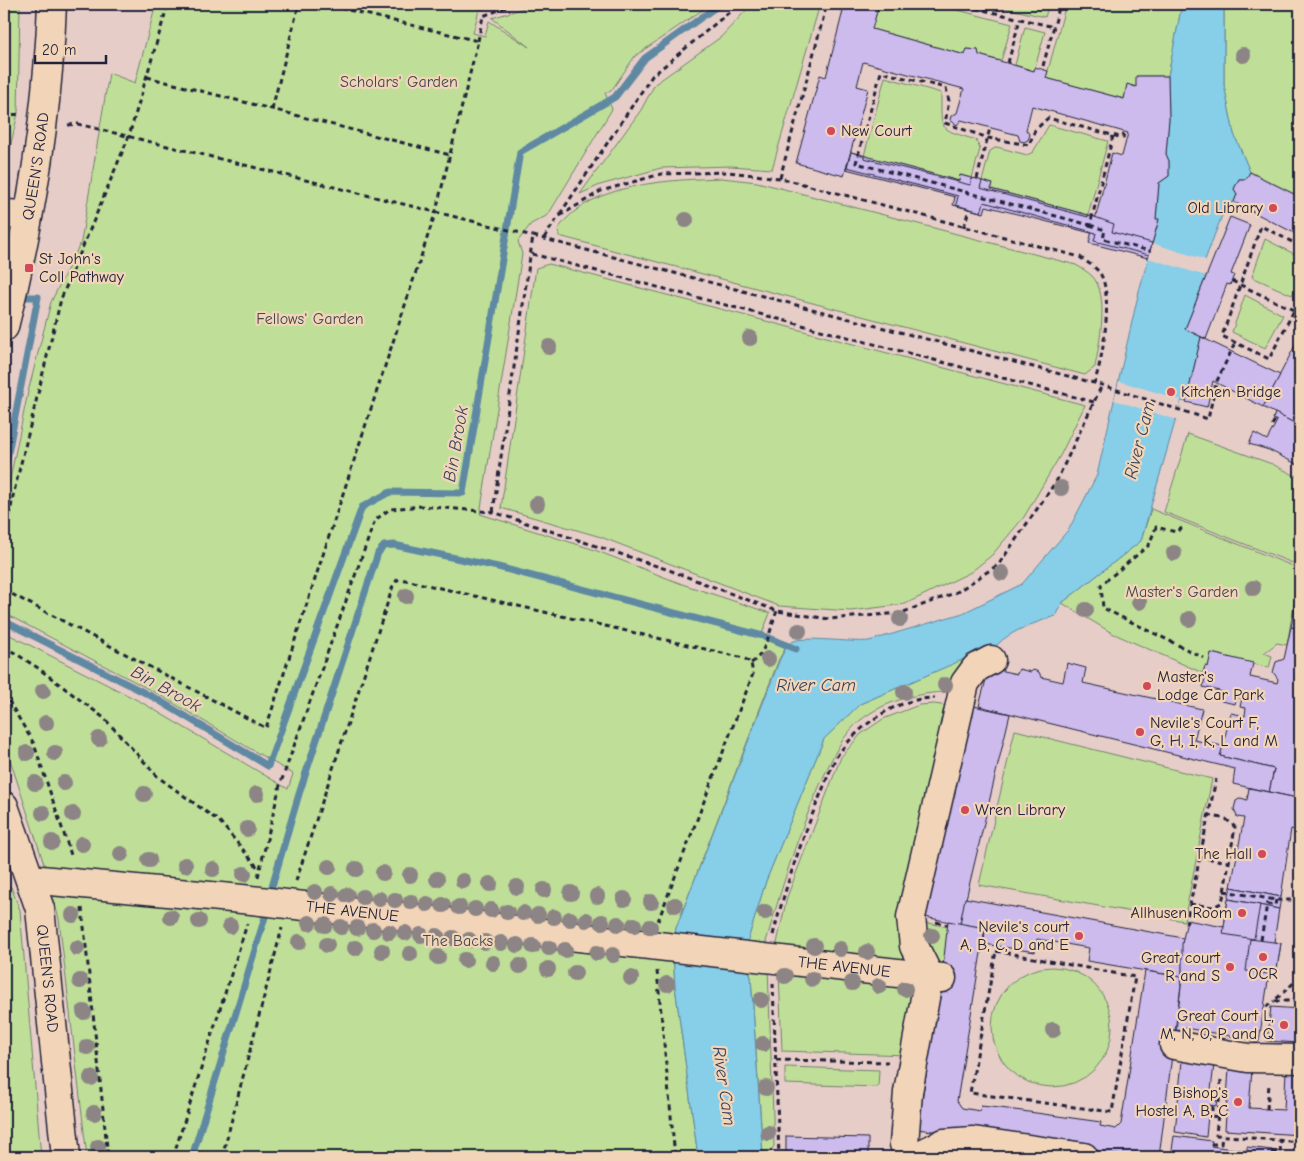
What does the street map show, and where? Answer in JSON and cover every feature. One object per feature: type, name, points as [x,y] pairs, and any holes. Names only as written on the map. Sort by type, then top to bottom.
[{"type":"main road","name":"QUEEN'S ROAD","points":[[4,327],[20,266],[16,214],[43,128],[52,4]]},
{"type":"main road","points":[[909,1157],[904,1144],[912,1063],[935,977],[914,946],[911,917],[960,702],[969,674],[991,660]]},
{"type":"main road","name":"QUEEN'S ROAD","points":[[4,806],[40,909],[66,1157]]},
{"type":"main road","name":"THE AVENUE","points":[[30,878],[935,977]]},
{"type":"main road","points":[[1174,1045],[1248,1058],[1300,1059]]},
{"type":"main road","points":[[915,1157],[944,1143],[973,1141],[1084,1157]]},
{"type":"path","points":[[4,552],[14,496],[61,299],[129,136],[168,4]]},
{"type":"path","points":[[272,109],[298,4]]},
{"type":"path","points":[[323,4],[478,41]]},
{"type":"path","points":[[4,590],[266,728],[436,211],[483,16],[515,4]]},
{"type":"path","points":[[544,238],[652,76],[739,4]]},
{"type":"path","points":[[780,178],[827,4]]},
{"type":"path","points":[[958,4],[1054,27]]},
{"type":"path","points":[[1043,66],[1060,4]]},
{"type":"path","points":[[1008,63],[1020,19]]},
{"type":"path","points":[[1124,132],[1123,138],[1048,118],[1034,130],[1029,145],[988,138],[945,123],[949,102],[946,88],[881,72],[856,163],[1090,225],[1105,230],[1103,239],[1150,250]]},
{"type":"path","points":[[147,77],[450,155]]},
{"type":"path","points":[[43,128],[78,124],[436,211],[1102,385],[1208,419],[1216,383],[1235,343]]},
{"type":"path","points":[[976,179],[990,128]]},
{"type":"path","points":[[1090,225],[1114,136]]},
{"type":"path","points":[[558,217],[601,191],[661,174],[728,172],[780,178],[1080,257],[1101,274],[1106,295],[1106,328],[1094,383]]},
{"type":"path","points":[[964,227],[970,209]]},
{"type":"path","points":[[1300,246],[1261,226],[1222,336],[1269,359],[1300,299]]},
{"type":"path","points":[[493,512],[534,236]]},
{"type":"path","points":[[532,254],[1094,402]]},
{"type":"path","points":[[1232,281],[1300,313]]},
{"type":"path","points":[[173,1157],[253,901],[280,785],[375,520],[390,509],[421,506],[493,512],[669,570],[777,611],[829,619],[900,612],[957,592],[1000,564],[1057,480],[1102,385]]},
{"type":"path","points":[[1272,425],[1275,420]]},
{"type":"path","points":[[1182,528],[1176,532],[1156,527],[1150,545],[1101,585],[1104,608],[1204,658]]},
{"type":"path","points":[[222,1157],[290,905],[397,580],[402,579],[744,658],[752,663]]},
{"type":"path","points":[[752,663],[757,660],[761,652],[777,611]]},
{"type":"path","points":[[4,646],[38,668],[104,718],[158,777],[220,822],[259,869]]},
{"type":"path","points":[[675,1157],[657,969],[668,948],[658,932],[660,914],[753,674],[752,663]]},
{"type":"path","points":[[4,693],[34,744],[54,799],[80,883],[108,1157]]},
{"type":"path","points":[[779,1157],[776,1060],[762,957],[804,832],[838,754],[862,727],[883,713],[903,704],[934,698],[960,702]]},
{"type":"path","points":[[1186,924],[1216,779]]},
{"type":"path","points":[[1190,904],[1218,906],[1224,891],[1235,827],[1229,821],[1208,816]]},
{"type":"path","points":[[1199,857],[1229,862]]},
{"type":"path","points":[[1224,891],[1278,901],[1300,900]]},
{"type":"path","points":[[1261,940],[1267,904],[1275,906],[1278,901]]},
{"type":"path","points":[[1257,920],[1264,921]]},
{"type":"path","points":[[996,952],[1062,962],[1135,977],[1112,1112],[970,1093],[996,952]]},
{"type":"path","points":[[1266,1007],[1300,977]]},
{"type":"path","points":[[1274,1001],[1300,1001]]},
{"type":"path","points":[[776,1060],[912,1063]]},
{"type":"path","points":[[1222,1070],[1216,1136],[1300,1142]]},
{"type":"path","points":[[1267,1109],[1268,1100]]},
{"type":"path","points":[[1212,1106],[1212,1116],[1218,1117]]},
{"type":"path","points":[[1211,1144],[1221,1144],[1222,1136]]},
{"type":"path","points":[[1272,1152],[1280,1152],[1281,1141]]},
{"type":"green space","points":[[4,4],[20,4],[18,113],[4,174]]},
{"type":"green space","points":[[156,4],[499,4],[479,10],[473,33],[485,36],[489,21],[529,47],[492,18],[537,4],[711,4],[635,56],[611,91],[605,93],[612,109],[548,215],[531,224],[518,241],[522,254],[480,514],[592,549],[682,584],[770,613],[761,636],[788,644],[779,659],[676,928],[673,955],[675,986],[698,1157],[87,1157],[59,919],[45,867],[4,741],[4,632],[141,702],[288,789],[293,774],[158,694],[4,613],[4,508],[28,392],[51,302],[81,242],[109,73],[135,83]]},
{"type":"green space","points":[[752,4],[820,4],[772,169],[731,166],[661,168],[600,185],[580,194],[641,110],[655,84],[721,37]]},
{"type":"green space","points":[[879,4],[934,4],[1012,24],[1001,61],[979,55],[978,50],[967,49],[965,55],[872,29]]},
{"type":"green space","points":[[987,4],[1049,4],[1045,17]]},
{"type":"green space","points":[[1066,4],[1182,4],[1168,76],[1137,76],[1136,87],[1127,85],[1124,99],[1046,78]]},
{"type":"green space","points":[[1224,4],[1300,4],[1300,197],[1250,172],[1234,134],[1224,85]]},
{"type":"green space","points":[[1025,27],[1045,32],[1034,71],[1015,65]]},
{"type":"green space","points":[[885,77],[941,93],[941,115],[944,127],[954,133],[976,140],[980,149],[972,178],[961,175],[959,181],[864,156]]},
{"type":"green space","points":[[1049,125],[1108,141],[1088,215],[991,189],[993,184],[982,181],[990,151],[997,147],[1027,155],[1033,152]]},
{"type":"green space","points":[[722,178],[757,182],[1076,265],[1092,276],[1101,295],[1102,320],[1095,367],[1085,375],[559,236],[558,229],[572,213],[590,201],[611,193],[656,183]]},
{"type":"green space","points":[[1265,239],[1300,257],[1300,280],[1292,295],[1252,277]]},
{"type":"green space","points":[[549,264],[1085,405],[1061,454],[1024,517],[992,555],[971,572],[905,604],[851,611],[779,606],[601,537],[501,508],[536,268]]},
{"type":"green space","points":[[1245,295],[1283,315],[1265,348],[1232,332]]},
{"type":"green space","points":[[1188,434],[1272,464],[1300,478],[1300,566],[1164,512]]},
{"type":"green space","name":"Master's Garden","points":[[1151,509],[1300,569],[1287,645],[1277,643],[1264,653],[1272,656],[1269,668],[1212,653],[1208,667],[1205,666],[1203,673],[1112,633],[1062,603],[1141,541]]},
{"type":"green space","points":[[966,658],[957,673],[950,692],[912,696],[887,704],[865,717],[849,732],[826,770],[803,826],[765,945],[746,946],[766,881],[824,739],[860,704]]},
{"type":"green space","points":[[934,704],[948,706],[913,963],[776,948],[787,897],[841,757],[861,734],[883,719],[919,705]]},
{"type":"green space","points":[[1015,730],[1212,779],[1184,921],[979,885]]},
{"type":"green space","points":[[4,886],[11,887],[20,910],[41,1157],[4,1157]]},
{"type":"green space","points":[[918,921],[948,927],[943,970],[935,968]]},
{"type":"green space","points":[[746,961],[768,967],[774,1146],[770,1152],[763,1154],[751,977]]},
{"type":"green space","points":[[1052,967],[1075,971],[1095,984],[1108,1004],[1112,1027],[1108,1050],[1095,1070],[1075,1083],[1052,1087],[1029,1083],[1009,1070],[996,1050],[992,1027],[996,1004],[1009,984],[1029,971]]},
{"type":"green space","points":[[779,971],[916,982],[909,1055],[782,1051]]},
{"type":"green space","points":[[785,1067],[879,1070],[878,1087],[785,1084]]},
{"type":"water","name":"River Cam","points":[[1182,4],[1224,4],[1224,85],[1234,134],[1250,172],[1246,179],[1239,179],[1234,189],[1237,194],[1234,202],[1226,205],[1200,273],[1206,276],[1185,329],[1201,337],[1186,402],[1181,401],[1141,541],[1062,603],[1055,616],[1016,631],[997,645],[860,704],[824,739],[766,881],[746,946],[746,961],[751,977],[763,1157],[698,1157],[675,986],[673,955],[676,928],[780,659],[788,646],[794,641],[808,639],[869,641],[963,613],[1022,584],[1069,529],[1097,475],[1139,291],[1159,220],[1156,219],[1159,183],[1169,176],[1169,161],[1166,154],[1169,119],[1168,76]]},
{"type":"pier","points":[[1152,243],[1206,260],[1203,272],[1207,274],[1206,276],[1148,258]]},
{"type":"pier","name":"Kitchen Bridge","points":[[1119,381],[1181,400],[1177,420],[1114,400]]},
{"type":"building","name":"New Court","points":[[835,4],[866,4],[878,8],[872,29],[965,55],[967,49],[978,50],[979,55],[1034,71],[1035,67],[1048,71],[1046,78],[1124,99],[1127,84],[1136,87],[1136,76],[1168,76],[1169,119],[1166,154],[1169,161],[1169,176],[1159,183],[1156,219],[1159,219],[1148,258],[1089,243],[1112,153],[1122,156],[1128,133],[1032,106],[1026,130],[1030,135],[1028,140],[1024,142],[1020,141],[1018,135],[961,120],[957,125],[950,120],[951,116],[957,113],[964,89],[863,62],[857,86],[868,89],[844,176],[796,163],[820,75],[826,77],[843,11],[833,8]]},
{"type":"building","points":[[851,152],[959,181],[960,175],[993,184],[991,189],[1092,216],[1095,217],[1092,231],[1091,233],[986,206],[984,213],[953,205],[955,197],[846,169]]},
{"type":"building","points":[[851,152],[864,156],[864,158],[970,185],[972,178],[977,179],[982,181],[980,188],[1088,217],[1088,215],[1092,216],[1114,224],[1112,232],[1152,243],[1149,255],[1094,241],[1096,233],[984,202],[981,212],[956,205],[958,196],[847,167]]},
{"type":"building","name":"Old Library","points":[[1250,172],[1300,197],[1300,236],[1234,202],[1237,194],[1234,189],[1239,179],[1246,179]]},
{"type":"building","points":[[1230,217],[1250,225],[1231,274],[1234,275],[1230,285],[1227,284],[1206,339],[1185,329]]},
{"type":"building","points":[[1300,336],[1300,426],[1263,407]]},
{"type":"building","points":[[1201,337],[1280,375],[1263,407],[1213,381],[1207,407],[1186,402]]},
{"type":"building","points":[[1275,413],[1300,426],[1300,466],[1269,450],[1249,444],[1254,433],[1267,440],[1277,421],[1273,419]]},
{"type":"building","points":[[1297,597],[1300,598],[1300,629],[1291,627]]},
{"type":"building","points":[[1291,627],[1300,629],[1300,776],[1297,798],[1269,792],[1274,769],[1220,756],[1231,713],[1245,716],[1246,708],[1240,707],[1242,698],[1237,697],[1235,704],[1221,701],[1223,692],[1203,687],[1206,674],[1203,673],[1205,666],[1208,667],[1211,653],[1253,663],[1250,677],[1277,683],[1278,679],[1273,672],[1276,662],[1284,659]]},
{"type":"building","name":"Nevile's Court F, G, H, I, K, L and M","points":[[1067,663],[1086,668],[1083,683],[1202,709],[1194,740],[1223,746],[1220,756],[1274,769],[1269,792],[1233,784],[1235,769],[979,706],[989,668],[1017,674],[1019,669],[1031,672],[1033,670],[1039,672],[1041,677],[1063,682]]},
{"type":"building","name":"Wren Library","points":[[969,705],[1010,714],[960,924],[920,916]]},
{"type":"building","name":"The Hall","points":[[1249,788],[1297,798],[1295,808],[1300,809],[1300,831],[1291,829],[1281,897],[1231,887],[1244,818],[1237,817],[1234,809],[1236,801],[1241,798],[1247,800]]},
{"type":"building","points":[[1231,887],[1281,897],[1279,909],[1228,899]]},
{"type":"building","name":"Nevile's court A, B, C, D and E","points":[[965,898],[1183,938],[1182,977],[1087,961],[1089,948],[1037,939],[1035,952],[984,944],[985,928],[960,924]]},
{"type":"building","name":"Great court R and S","points":[[1228,899],[1279,909],[1274,942],[1281,943],[1276,975],[1269,974],[1259,1041],[1256,1043],[1247,1039],[1185,1028],[1184,1031],[1176,1030],[1182,977],[1182,944],[1187,920],[1224,927]]},
{"type":"building","name":"Allhusen Room","points":[[1228,899],[1260,905],[1254,939],[1223,934]]},
{"type":"building","points":[[948,921],[985,928],[957,1101],[962,1108],[980,1111],[981,1106],[1000,1108],[1101,1122],[1100,1126],[1116,1129],[1121,1124],[1145,971],[1182,977],[1159,1157],[1131,1157],[917,1129],[941,985]]},
{"type":"building","name":"OCR","points":[[1250,939],[1281,943],[1276,975],[1246,971]]},
{"type":"building","name":"Great Court L, M, N, O, P and Q","points":[[1271,1007],[1300,1009],[1300,1043],[1267,1041]]},
{"type":"building","points":[[1182,1061],[1214,1064],[1211,1090],[1218,1091],[1216,1106],[1209,1105],[1206,1137],[1175,1132]]},
{"type":"building","name":"Bishop's Hostel A, B, C","points":[[1229,1068],[1252,1069],[1249,1108],[1284,1110],[1286,1072],[1300,1073],[1300,1135],[1225,1130]]},
{"type":"building","points":[[786,1136],[868,1138],[868,1157],[786,1157]]},
{"type":"building","points":[[1174,1136],[1212,1141],[1211,1146],[1247,1151],[1247,1147],[1272,1150],[1271,1154],[1297,1157],[1171,1157]]},
{"type":"waterway","name":"Bin Brook","points":[[4,621],[155,698],[268,766],[362,507],[390,492],[463,493],[520,152],[615,97],[645,58],[720,4]]},
{"type":"waterway","name":"Bin Brook","points":[[4,474],[38,297],[16,297]]},
{"type":"waterway","points":[[272,886],[299,794],[378,553],[384,546],[394,545],[498,567],[767,637],[796,649]]},
{"type":"waterway","points":[[192,1157],[265,917]]},
{"type":"place","name":"New Court","points":[[831,131]]},
{"type":"place","name":"Old Library","points":[[1273,208]]},
{"type":"place","name":"St John's Coll Pathway","points":[[29,268]]},
{"type":"place","name":"Kitchen Bridge","points":[[1171,392]]},
{"type":"place","name":"Master's Lodge Car Park","points":[[1147,686]]},
{"type":"place","name":"Nevile's Court F, G, H, I, K, L and M","points":[[1140,732]]},
{"type":"place","name":"Wren Library","points":[[965,810]]},
{"type":"place","name":"The Hall","points":[[1262,854]]},
{"type":"place","name":"Allhusen Room","points":[[1242,913]]},
{"type":"place","name":"Nevile's court A, B, C, D and E","points":[[1079,936]]},
{"type":"place","name":"OCR","points":[[1263,957]]},
{"type":"place","name":"Great court R and S","points":[[1230,967]]},
{"type":"place","name":"Great Court L, M, N, O, P and Q","points":[[1284,1025]]},
{"type":"place","name":"Bishop's Hostel A, B, C","points":[[1238,1102]]},
{"type":"park label","name":"Scholars' Garden","points":[[399,82]]},
{"type":"park label","name":"Fellows' Garden","points":[[310,319]]},
{"type":"park label","name":"The Backs","points":[[458,941]]}]
